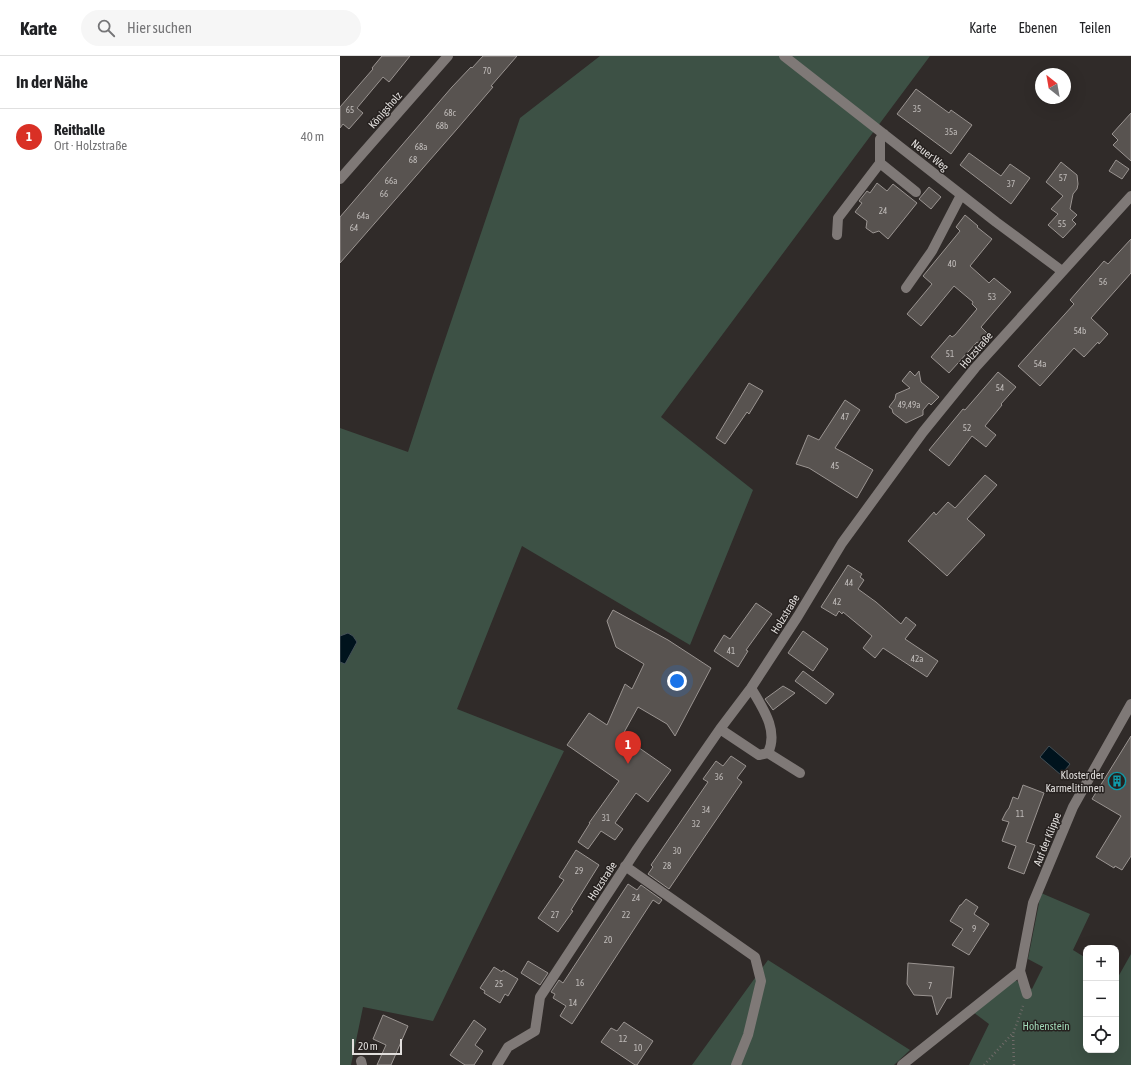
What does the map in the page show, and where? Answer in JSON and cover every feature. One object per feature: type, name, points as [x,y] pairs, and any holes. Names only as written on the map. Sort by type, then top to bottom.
[{"type":"street","name":"Königsholz","points":[[340,179],[448,56]]},
{"type":"street","name":"Neuer Weg","points":[[784,56],[961,195],[1062,271]]},
{"type":"street","points":[[837,235],[838,218],[880,163],[880,139],[884,134]]},
{"type":"street","points":[[880,163],[916,192]]},
{"type":"street","points":[[906,288],[932,251],[961,195]]},
{"type":"street","name":"Holzstraße","points":[[497,1065],[508,1046],[536,1031],[540,997],[625,866],[720,729],[751,688],[798,616],[842,543],[924,432],[975,368],[1131,196]]},
{"type":"street","points":[[751,688],[766,715],[771,731],[771,746],[768,753]]},
{"type":"street","name":"Auf der Klippe","points":[[1020,971],[1033,903],[1073,807],[1131,704]]},
{"type":"street","points":[[720,729],[759,755],[768,753],[800,773]]},
{"type":"street","points":[[625,866],[755,957],[761,981],[748,1035],[736,1065]]},
{"type":"street","points":[[902,1065],[1020,971],[1027,994]]},
{"type":"path","points":[[1014,1065],[1013,1034],[1027,994]]},
{"type":"path","points":[[984,1065],[1013,1034]]},
{"type":"green space","points":[[600,56],[930,56],[661,417],[753,490],[690,645],[522,546],[457,709],[564,751],[433,1021],[363,1007],[351,1065],[340,1065],[340,428],[408,452],[520,118]]},
{"type":"green space","name":"Hohenstein","points":[[1041,893],[1090,914],[1073,950],[1083,956],[1083,1053],[1119,1053],[1119,975],[1131,954],[1131,1065],[969,1065],[989,1024],[973,1012],[1015,980],[1032,989],[1043,967],[1028,959]]},
{"type":"green space","points":[[768,960],[910,1050],[894,1065],[692,1065]]},
{"type":"water","points":[[348,633],[353,636],[357,642],[345,664],[340,662],[340,636]]},
{"type":"water","points":[[1049,746],[1070,764],[1061,775],[1040,757]]},
{"type":"building","points":[[382,56],[410,56],[389,82],[383,77],[357,108],[363,113],[349,129],[343,124],[340,128],[340,107],[373,69],[372,68]]},
{"type":"building","points":[[483,56],[517,56],[491,86],[493,87],[340,263],[340,217],[452,87]]},
{"type":"building","points":[[916,89],[949,113],[951,110],[972,125],[951,154],[897,114]]},
{"type":"building","points":[[1131,113],[1131,161],[1113,145],[1118,140],[1112,134]]},
{"type":"building","points":[[969,153],[1001,176],[1010,164],[1030,178],[1011,204],[960,165]]},
{"type":"building","points":[[1116,160],[1129,169],[1122,179],[1109,171]]},
{"type":"building","points":[[1061,162],[1077,175],[1078,184],[1077,189],[1073,194],[1070,209],[1077,215],[1072,220],[1076,224],[1063,238],[1048,225],[1058,214],[1051,209],[1063,196],[1046,182]]},
{"type":"building","points":[[877,183],[887,191],[893,184],[917,203],[888,239],[879,231],[873,233],[866,228],[867,221],[855,212],[862,203],[859,201],[867,191],[870,193]]},
{"type":"building","points":[[929,187],[941,197],[931,209],[919,199]]},
{"type":"building","points":[[965,215],[992,239],[970,266],[989,283],[994,278],[1011,292],[981,327],[988,334],[980,344],[977,342],[949,373],[931,357],[950,335],[952,337],[955,335],[977,309],[972,304],[973,302],[954,286],[921,326],[907,314],[932,284],[923,276],[960,231],[956,227]]},
{"type":"building","points":[[1131,239],[1131,273],[1091,318],[1108,334],[1084,357],[1074,348],[1040,386],[1018,366],[1074,304],[1070,300],[1104,261],[1108,264]]},
{"type":"building","points":[[910,371],[915,376],[919,371],[921,382],[939,397],[931,405],[929,403],[923,410],[923,415],[906,423],[893,413],[892,409],[889,407],[895,399],[896,394],[910,388],[902,381]]},
{"type":"building","points":[[998,372],[1016,387],[985,426],[996,435],[986,447],[972,436],[949,466],[929,450],[963,409],[965,410]]},
{"type":"building","points":[[749,383],[763,391],[749,414],[747,412],[725,444],[716,438]]},
{"type":"building","points":[[845,400],[860,410],[835,448],[873,470],[857,498],[809,468],[796,464],[808,435],[819,440]]},
{"type":"building","points":[[985,475],[997,485],[967,519],[985,535],[947,576],[908,541],[934,512],[936,515],[948,502],[955,508]]},
{"type":"building","points":[[848,565],[862,574],[860,577],[864,580],[858,589],[876,602],[901,624],[906,617],[916,625],[905,639],[938,661],[927,677],[883,648],[875,658],[863,648],[872,636],[843,612],[842,614],[839,611],[836,616],[821,607]]},
{"type":"building","points":[[756,603],[772,614],[746,650],[748,651],[738,667],[714,651],[724,635],[730,639]]},
{"type":"building","points":[[613,610],[668,640],[711,668],[675,736],[667,724],[638,707],[622,736],[671,770],[648,802],[636,793],[615,823],[623,829],[615,840],[601,831],[588,849],[578,842],[589,823],[619,781],[567,745],[589,713],[607,725],[625,684],[632,689],[644,664],[616,647],[607,621]]},
{"type":"building","points":[[803,631],[828,649],[813,671],[788,653]]},
{"type":"building","points":[[803,671],[834,694],[826,704],[795,681]]},
{"type":"building","points":[[783,686],[795,693],[773,710],[765,699]]},
{"type":"building","points":[[1131,736],[1131,856],[1122,870],[1115,866],[1114,868],[1096,857],[1121,816],[1092,799]]},
{"type":"building","points":[[731,756],[746,766],[737,778],[742,782],[669,889],[648,874],[653,867],[651,865],[708,782],[703,779],[716,761],[723,766]]},
{"type":"building","points":[[1023,785],[1044,793],[1026,842],[1035,845],[1024,874],[1008,868],[1016,846],[1002,841],[1009,822],[1002,820],[1013,797],[1018,799]]},
{"type":"building","points":[[576,850],[599,865],[571,910],[573,911],[558,932],[538,918],[564,880],[559,877]]},
{"type":"building","points":[[628,884],[637,890],[641,885],[662,900],[659,904],[653,900],[572,1024],[560,1016],[566,1006],[553,998],[555,994],[551,992],[559,980],[563,983]]},
{"type":"building","points":[[966,899],[978,907],[974,914],[989,924],[969,955],[952,945],[963,929],[950,921],[960,905]]},
{"type":"building","points":[[528,961],[548,973],[540,985],[521,973]]},
{"type":"building","points":[[908,963],[954,967],[951,998],[947,998],[937,1015],[932,996],[914,995],[907,984]]},
{"type":"building","points":[[494,967],[502,972],[503,970],[518,979],[508,996],[505,994],[500,1003],[484,993],[485,991],[480,988]]},
{"type":"building","points":[[383,1015],[408,1026],[391,1065],[377,1065],[386,1045],[373,1039]]},
{"type":"building","points":[[474,1020],[486,1029],[475,1045],[483,1051],[474,1065],[465,1065],[450,1055]]},
{"type":"building","points":[[624,1022],[653,1041],[637,1065],[601,1042],[611,1028],[617,1031]]},
{"type":"place","name":"Reithalle","points":[[628,764]]},
{"type":"place","name":"Kloster der Karmelitinnen","points":[[1117,781]]}]
